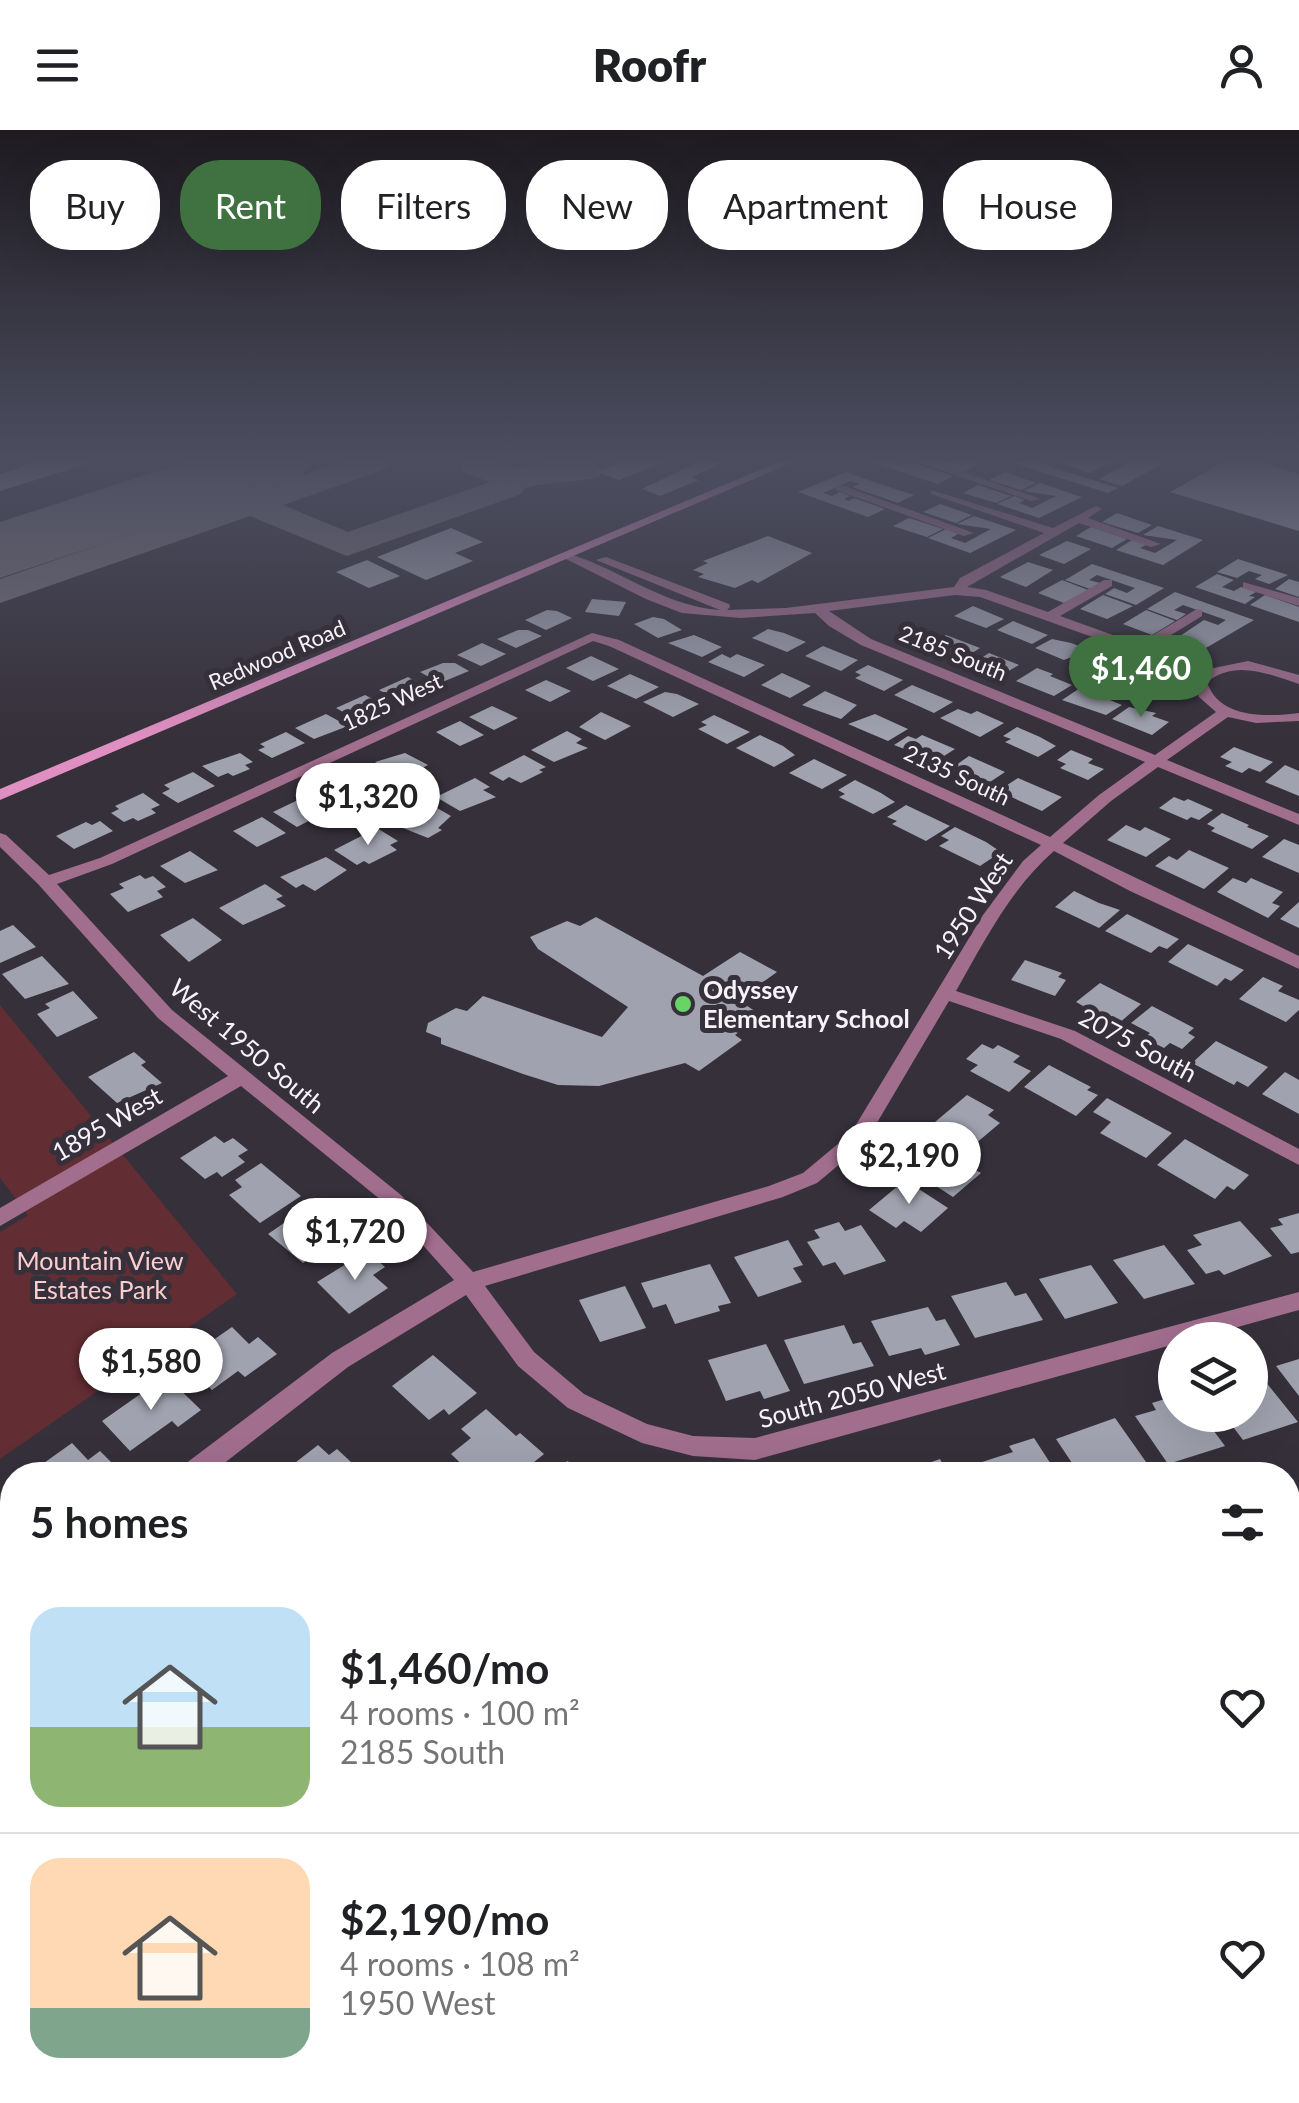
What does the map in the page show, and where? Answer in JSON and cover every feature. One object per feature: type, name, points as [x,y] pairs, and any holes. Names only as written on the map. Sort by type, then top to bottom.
[{"type":"main road","name":"Redwood Road","points":[[0,795],[581,553]]},
{"type":"street","points":[[959,590],[964,580],[1014,553]]},
{"type":"street","points":[[570,558],[604,569],[632,586],[693,612],[819,608],[959,590],[1009,600],[1208,673],[1243,666],[1295,673]]},
{"type":"street","points":[[1052,615],[1108,583]]},
{"type":"street","points":[[1247,585],[1299,602]]},
{"type":"street","name":"2185 South","points":[[819,608],[834,623],[866,642],[1299,820]]},
{"type":"street","points":[[1141,648],[1197,613]]},
{"type":"street","name":"2135 South","points":[[592,636],[1050,843],[1299,962]]},
{"type":"street","name":"1825 West","points":[[46,882],[106,861],[592,636]]},
{"type":"street","points":[[1208,673],[1200,681],[1201,691],[1226,711],[1264,720],[1299,717]]},
{"type":"street","name":"1950 West","points":[[210,1462],[340,1360],[470,1282],[776,1192],[810,1178],[858,1138],[1011,886],[1050,843],[1226,711]]},
{"type":"street","name":"West 1950 South","points":[[0,838],[46,882],[164,1014],[394,1200],[470,1282]]},
{"type":"street","name":"2075 South","points":[[946,994],[1068,1036],[1299,1158]]},
{"type":"street","name":"1895 West","points":[[0,1218],[241,1077]]},
{"type":"street","name":"South 2050 West","points":[[470,1282],[526,1359],[576,1401],[642,1433],[693,1446],[725,1449],[784,1443],[1299,1300]]},
{"type":"green space","name":"Mountain View Estates Park","points":[[0,1005],[237,1294],[0,1459],[0,1232],[28,1215],[0,1178]]},
{"type":"building","points":[[387,553],[455,553],[473,561],[426,580],[377,557]]},
{"type":"building","points":[[724,553],[812,553],[758,583],[752,580],[735,588],[698,577],[704,574],[693,570],[708,563],[703,561]]},
{"type":"building","points":[[1043,553],[1084,553],[1064,564],[1039,555]]},
{"type":"building","points":[[1126,553],[1182,553],[1163,565]]},
{"type":"building","points":[[1238,559],[1288,575],[1269,584],[1255,579],[1262,575],[1249,571],[1237,578],[1217,572]]},
{"type":"building","points":[[367,560],[400,576],[369,588],[336,572]]},
{"type":"building","points":[[1028,562],[1053,570],[1026,587],[1000,577]]},
{"type":"building","points":[[1092,564],[1164,588],[1136,605],[1105,594],[1114,588],[1127,593],[1135,588],[1097,575],[1089,580],[1100,583],[1090,589],[1065,580]]},
{"type":"building","points":[[1217,574],[1234,580],[1222,587],[1234,591],[1241,587],[1256,592],[1249,596],[1255,597],[1245,604],[1195,587]]},
{"type":"building","points":[[1289,579],[1299,582],[1299,597],[1275,589]]},
{"type":"building","points":[[1062,580],[1088,590],[1064,603],[1038,593]]},
{"type":"building","points":[[1175,592],[1254,620],[1199,652],[1171,642],[1204,620],[1218,625],[1226,620],[1183,605],[1174,610],[1186,614],[1177,620],[1147,609]]},
{"type":"building","points":[[1103,595],[1133,606],[1107,619],[1080,609]]},
{"type":"building","points":[[1265,595],[1299,607],[1299,622],[1250,605]]},
{"type":"building","points":[[592,599],[626,602],[619,616],[585,612]]},
{"type":"building","points":[[973,606],[1004,619],[986,628],[954,616]]},
{"type":"building","points":[[547,610],[572,618],[546,630],[525,620]]},
{"type":"building","points":[[1146,610],[1175,621],[1152,635],[1123,624]]},
{"type":"building","points":[[653,617],[682,630],[658,638],[634,624]]},
{"type":"building","points":[[1013,621],[1048,635],[1032,644],[997,630]]},
{"type":"building","points":[[768,629],[806,642],[787,652],[752,638]]},
{"type":"building","points":[[518,630],[542,636],[516,648],[497,639]]},
{"type":"building","points":[[694,635],[722,647],[702,657],[668,643]]},
{"type":"building","points":[[946,635],[980,648],[964,658],[927,647]]},
{"type":"building","points":[[1052,639],[1090,650],[1064,660],[1035,648]]},
{"type":"building","points":[[482,643],[506,654],[481,666],[457,655]]},
{"type":"building","points":[[823,646],[858,660],[841,671],[805,656]]},
{"type":"building","points":[[989,653],[1019,665],[1002,675],[972,664]]},
{"type":"building","points":[[722,654],[730,658],[737,654],[765,665],[744,677],[708,662]]},
{"type":"building","points":[[591,656],[619,669],[593,681],[566,668]]},
{"type":"building","points":[[1099,656],[1131,664],[1110,678],[1082,667]]},
{"type":"building","points":[[455,663],[469,671],[440,683],[420,672]]},
{"type":"building","points":[[868,665],[903,680],[884,691],[855,678],[861,675],[855,672]]},
{"type":"building","points":[[1037,668],[1072,685],[1054,696],[1016,681]]},
{"type":"building","points":[[782,673],[811,686],[790,698],[761,685]]},
{"type":"building","points":[[1140,673],[1171,689],[1157,698],[1129,687],[1135,684],[1127,681]]},
{"type":"building","points":[[630,674],[659,687],[636,699],[607,686]]},
{"type":"building","points":[[408,677],[429,689],[398,700],[379,690]]},
{"type":"building","points":[[546,680],[571,691],[550,702],[525,690]]},
{"type":"building","points":[[912,685],[953,702],[934,713],[894,695]]},
{"type":"building","points":[[1080,688],[1122,705],[1106,715],[1062,700]]},
{"type":"building","points":[[825,691],[857,705],[841,719],[802,705]]},
{"type":"building","points":[[665,692],[699,704],[673,717],[643,702]]},
{"type":"building","points":[[365,695],[388,707],[359,721],[336,708]]},
{"type":"building","points":[[492,706],[518,718],[494,730],[469,717]]},
{"type":"building","points":[[1129,707],[1156,713],[1152,716],[1169,722],[1152,735],[1112,719]]},
{"type":"building","points":[[958,709],[971,714],[977,711],[1004,723],[980,737],[940,718]]},
{"type":"building","points":[[601,712],[631,726],[605,740],[579,727]]},
{"type":"building","points":[[326,714],[348,726],[314,739],[295,728]]},
{"type":"building","points":[[875,714],[908,729],[888,741],[848,724]]},
{"type":"building","points":[[714,715],[750,732],[727,744],[698,729],[707,725],[701,722]]},
{"type":"building","points":[[460,721],[484,735],[460,746],[436,732]]},
{"type":"building","points":[[1017,727],[1056,746],[1038,757],[1005,742],[1011,739],[1003,736]]},
{"type":"building","points":[[567,731],[582,739],[576,743],[588,748],[554,762],[531,750]]},
{"type":"building","points":[[286,732],[305,743],[272,758],[258,750],[265,747],[260,744]]},
{"type":"building","points":[[760,735],[795,755],[774,767],[736,748]]},
{"type":"building","points":[[922,735],[955,749],[936,761],[894,745],[908,736],[916,739]]},
{"type":"building","points":[[1234,747],[1273,762],[1260,772],[1249,768],[1242,773],[1225,766],[1232,762],[1220,757]]},
{"type":"building","points":[[1071,750],[1093,759],[1088,763],[1104,769],[1088,780],[1060,768],[1066,764],[1057,760]]},
{"type":"building","points":[[240,753],[253,762],[245,765],[250,769],[233,776],[228,773],[218,777],[202,766]]},
{"type":"building","points":[[405,753],[428,765],[403,778],[375,762]]},
{"type":"building","points":[[524,755],[546,767],[539,770],[543,772],[521,783],[509,777],[503,781],[489,773]]},
{"type":"building","points":[[969,756],[1005,772],[984,786],[949,770]]},
{"type":"building","points":[[814,759],[847,775],[822,789],[789,773]]},
{"type":"building","points":[[1285,765],[1299,771],[1299,796],[1265,782]]},
{"type":"building","points":[[365,767],[391,782],[364,795],[338,780]]},
{"type":"building","points":[[193,772],[215,786],[178,803],[162,793],[170,789],[164,785]]},
{"type":"building","points":[[475,778],[490,787],[483,790],[496,797],[460,811],[436,797]]},
{"type":"building","points":[[1018,778],[1062,797],[1042,811],[998,791]]},
{"type":"building","points":[[855,780],[895,802],[873,814],[839,797],[845,794],[838,790]]},
{"type":"building","points":[[143,793],[160,805],[151,809],[156,813],[124,822],[111,813],[119,809],[115,806]]},
{"type":"building","points":[[1174,797],[1213,810],[1199,820],[1187,820],[1159,808]]},
{"type":"building","points":[[300,799],[324,813],[297,827],[273,812]]},
{"type":"building","points":[[430,804],[451,816],[438,828],[442,830],[428,838],[388,822]]},
{"type":"building","points":[[906,805],[950,826],[926,841],[892,824],[897,821],[887,817]]},
{"type":"building","points":[[1222,813],[1269,836],[1252,849],[1211,831],[1215,828],[1207,824]]},
{"type":"building","points":[[262,817],[286,833],[257,847],[233,831]]},
{"type":"building","points":[[100,821],[113,831],[74,849],[56,836],[86,822],[92,825]]},
{"type":"building","points":[[1126,825],[1140,831],[1145,827],[1171,839],[1146,857],[1107,840]]},
{"type":"building","points":[[955,827],[1001,852],[980,866],[939,846],[949,840],[941,836]]},
{"type":"building","points":[[377,828],[398,841],[390,845],[397,850],[369,864],[364,861],[357,865],[334,850]]},
{"type":"building","points":[[1284,839],[1299,845],[1299,873],[1262,857]]},
{"type":"building","points":[[1189,850],[1229,868],[1204,889],[1155,866],[1169,856],[1177,860]]},
{"type":"building","points":[[190,851],[218,870],[185,883],[160,866]]},
{"type":"building","points":[[326,857],[347,870],[315,891],[303,884],[296,888],[280,877]]},
{"type":"building","points":[[140,875],[145,879],[153,876],[166,887],[157,891],[163,897],[128,912],[110,894],[124,888],[119,884]]},
{"type":"building","points":[[1233,878],[1246,883],[1251,878],[1283,892],[1272,903],[1280,906],[1268,918],[1217,892]]},
{"type":"building","points":[[265,884],[283,896],[276,899],[286,906],[243,925],[219,908]]},
{"type":"building","points":[[1074,891],[1120,910],[1099,928],[1055,907]]},
{"type":"building","points":[[1299,902],[1299,928],[1280,919]]},
{"type":"building","points":[[1127,914],[1179,939],[1167,949],[1159,946],[1151,953],[1105,931]]},
{"type":"building","name":"Odyssey Elementary School","points":[[596,917],[703,976],[740,952],[777,972],[738,1000],[761,1015],[735,1035],[742,1040],[699,1071],[685,1063],[599,1086],[558,1085],[441,1044],[441,1038],[426,1032],[428,1023],[456,1008],[467,1011],[483,996],[602,1037],[628,1007],[538,949],[530,937],[567,921],[580,926]]},
{"type":"building","points":[[193,918],[222,940],[189,962],[160,935]]},
{"type":"building","points":[[13,925],[36,947],[0,963],[0,931]]},
{"type":"building","points":[[1188,944],[1244,970],[1217,986],[1168,962]]},
{"type":"building","points":[[42,956],[69,984],[25,999],[2,974]]},
{"type":"building","points":[[1025,960],[1062,973],[1058,977],[1066,980],[1055,996],[1011,980]]},
{"type":"building","points":[[1263,977],[1283,986],[1278,991],[1299,1000],[1299,1010],[1286,1022],[1239,999]]},
{"type":"building","points":[[1100,983],[1141,1004],[1117,1025],[1076,1002]]},
{"type":"building","points":[[73,991],[98,1018],[57,1037],[37,1014],[50,1008],[45,1004]]},
{"type":"building","points":[[1152,1006],[1194,1028],[1188,1033],[1195,1037],[1182,1049],[1170,1043],[1164,1048],[1144,1038],[1150,1033],[1131,1023]]},
{"type":"building","points":[[1216,1041],[1268,1067],[1248,1087],[1237,1081],[1234,1085],[1192,1063]]},
{"type":"building","points":[[982,1044],[993,1049],[998,1045],[1020,1056],[1013,1062],[1031,1071],[1009,1092],[970,1071],[978,1065],[966,1059]]},
{"type":"building","points":[[134,1052],[146,1062],[141,1065],[162,1083],[117,1103],[88,1077]]},
{"type":"building","points":[[1049,1065],[1091,1087],[1087,1090],[1098,1095],[1076,1116],[1024,1087]]},
{"type":"building","points":[[1285,1072],[1299,1080],[1299,1114],[1262,1094]]},
{"type":"building","points":[[967,1095],[994,1110],[988,1115],[1000,1123],[974,1145],[935,1122]]},
{"type":"building","points":[[1107,1098],[1172,1133],[1146,1158],[1100,1133],[1111,1122],[1093,1112]]},
{"type":"building","points":[[215,1136],[224,1143],[233,1138],[248,1150],[238,1156],[245,1162],[222,1177],[217,1172],[205,1179],[180,1158]]},
{"type":"building","points":[[1185,1139],[1249,1175],[1234,1190],[1227,1186],[1215,1199],[1157,1165]]},
{"type":"building","points":[[947,1142],[973,1158],[965,1164],[981,1173],[953,1197],[911,1170],[921,1162],[914,1157],[932,1143],[940,1148]]},
{"type":"building","points":[[261,1163],[301,1196],[260,1223],[229,1195],[242,1187],[235,1180]]},
{"type":"building","points":[[905,1180],[948,1208],[921,1232],[904,1221],[896,1228],[869,1210]]},
{"type":"building","points":[[303,1210],[317,1221],[326,1215],[343,1229],[333,1236],[342,1244],[320,1259],[315,1255],[303,1263],[268,1234]]},
{"type":"building","points":[[1299,1213],[1299,1252],[1291,1254],[1270,1228],[1283,1225],[1278,1219]]},
{"type":"building","points":[[1240,1221],[1272,1256],[1224,1275],[1219,1270],[1206,1274],[1187,1250],[1202,1245],[1193,1235]]},
{"type":"building","points":[[839,1222],[845,1231],[861,1225],[886,1261],[844,1275],[835,1262],[823,1266],[807,1242],[820,1238],[814,1230]]},
{"type":"building","points":[[788,1240],[803,1265],[793,1268],[802,1282],[758,1297],[734,1257]]},
{"type":"building","points":[[1164,1245],[1195,1284],[1144,1299],[1113,1260]]},
{"type":"building","points":[[367,1251],[385,1267],[373,1275],[388,1288],[349,1314],[317,1282]]},
{"type":"building","points":[[710,1264],[731,1303],[718,1306],[720,1311],[675,1324],[666,1304],[653,1308],[641,1283]]},
{"type":"building","points":[[1091,1265],[1118,1303],[1065,1319],[1039,1279]]},
{"type":"building","points":[[1006,1282],[1015,1296],[1026,1293],[1043,1320],[975,1338],[951,1296]]},
{"type":"building","points":[[625,1286],[646,1328],[600,1342],[579,1300]]},
{"type":"building","points":[[928,1307],[936,1321],[945,1319],[960,1345],[925,1355],[921,1348],[889,1356],[871,1321]]},
{"type":"building","points":[[844,1325],[853,1344],[861,1342],[874,1366],[804,1384],[784,1340]]},
{"type":"building","points":[[232,1327],[249,1344],[258,1337],[277,1354],[245,1377],[238,1371],[212,1390],[183,1361]]},
{"type":"building","points":[[766,1344],[790,1391],[764,1399],[760,1391],[726,1401],[708,1360]]},
{"type":"building","points":[[433,1355],[477,1393],[449,1415],[444,1409],[429,1420],[392,1386]]},
{"type":"building","points":[[1299,1359],[1299,1396],[1276,1366]]},
{"type":"building","points":[[166,1376],[201,1410],[178,1427],[172,1421],[130,1451],[102,1421]]},
{"type":"building","points":[[1268,1385],[1298,1422],[1268,1432]]},
{"type":"building","points":[[1158,1401],[1158,1432],[1215,1432],[1225,1446],[1167,1462],[1135,1416],[1156,1410],[1152,1403]]},
{"type":"building","points":[[486,1409],[544,1454],[534,1462],[459,1462],[451,1454],[471,1438],[461,1429]]},
{"type":"building","points":[[1115,1418],[1146,1462],[1071,1462],[1056,1439]]},
{"type":"building","points":[[1237,1432],[1267,1432],[1243,1440]]},
{"type":"building","points":[[1034,1438],[1050,1462],[982,1462],[1013,1452],[1009,1446]]},
{"type":"building","points":[[72,1443],[88,1460],[100,1451],[111,1462],[45,1462]]},
{"type":"building","points":[[318,1445],[329,1455],[337,1449],[351,1462],[296,1462]]},
{"type":"taxiway","points":[[0,592],[112,553]]},
{"type":"place","name":"Odyssey Elementary School","points":[[683,1004]]}]
